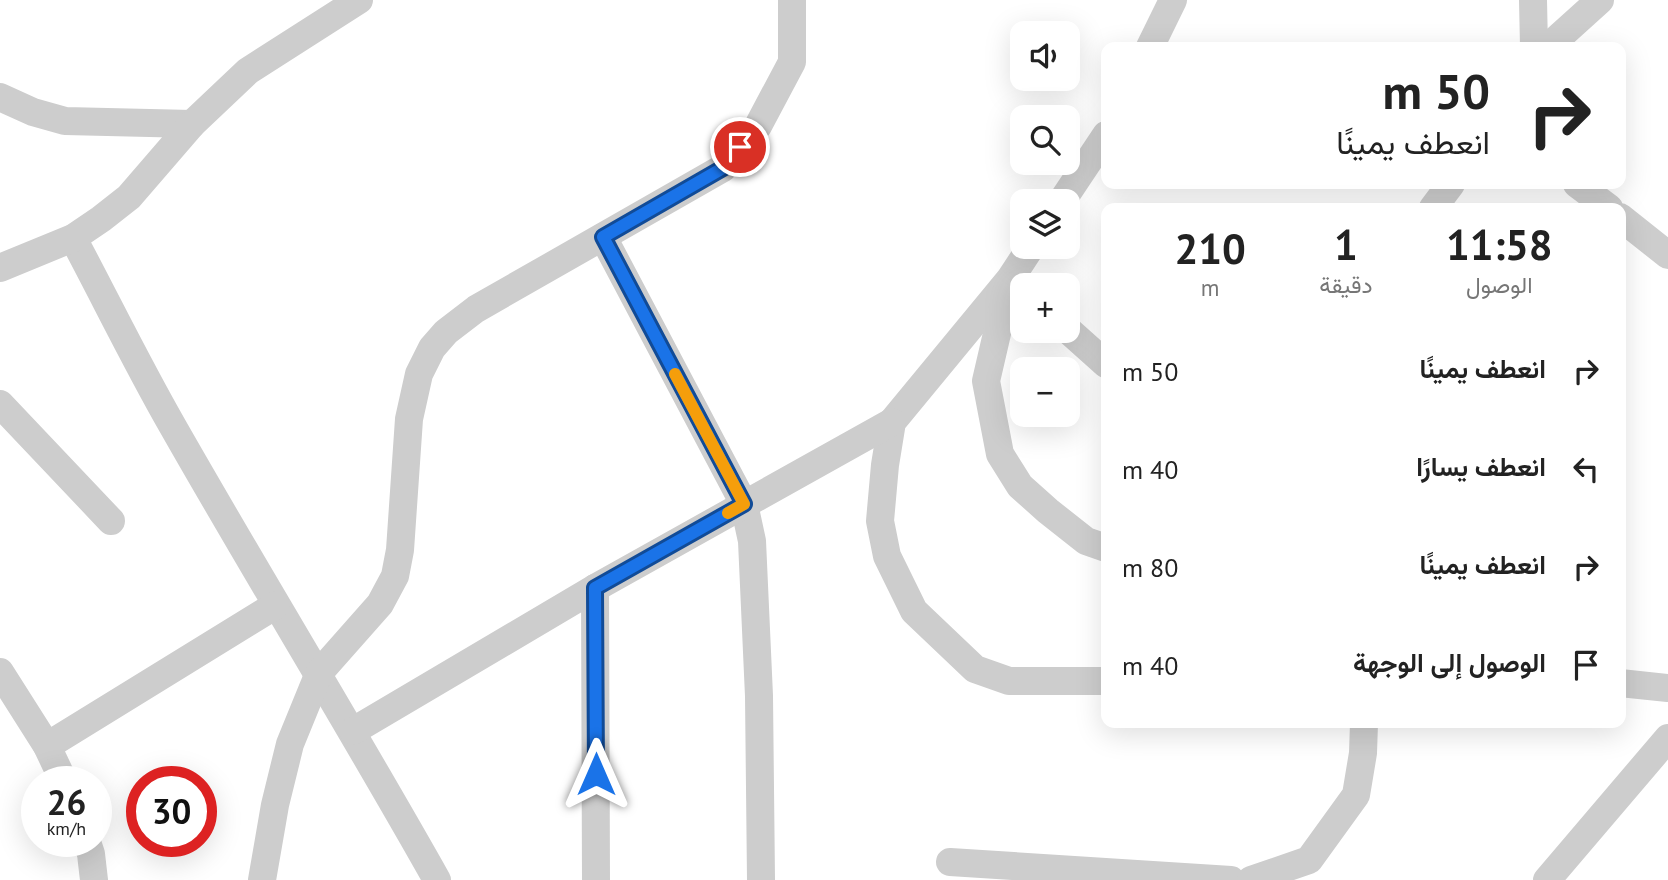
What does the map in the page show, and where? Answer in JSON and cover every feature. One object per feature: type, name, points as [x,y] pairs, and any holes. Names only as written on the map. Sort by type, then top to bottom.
[{"type":"street","points":[[0,268],[72,237],[129,197],[192,124],[248,71],[359,0]]},
{"type":"street","points":[[262,880],[275,804],[290,744],[319,673],[380,604],[395,576],[400,550],[409,419],[419,374],[432,348],[446,332],[476,309],[723,168],[758,127],[792,62],[792,0]]},
{"type":"street","points":[[1152,42],[1173,0]]},
{"type":"street","points":[[1534,0],[1534,42]]},
{"type":"street","points":[[1554,42],[1600,0]]},
{"type":"street","points":[[0,97],[33,112],[65,121],[192,124]]},
{"type":"street","points":[[1070,189],[1101,142]]},
{"type":"street","points":[[1584,189],[1602,203]]},
{"type":"street","points":[[1626,223],[1668,255]]},
{"type":"street","points":[[72,237],[171,422],[276,605],[353,731],[437,880]]},
{"type":"street","points":[[603,237],[744,504],[752,541],[759,695],[761,880]]},
{"type":"street","points":[[353,731],[595,588],[892,422],[1010,291]]},
{"type":"street","points":[[1010,303],[986,381],[1000,454],[1020,486],[1086,541],[1101,546]]},
{"type":"street","points":[[1080,341],[1101,360]]},
{"type":"street","points":[[0,404],[111,521]]},
{"type":"street","points":[[892,422],[884,465],[880,521],[887,556],[914,611],[975,669],[1009,681],[1101,681]]},
{"type":"street","points":[[595,588],[597,880]]},
{"type":"street","points":[[47,746],[276,605]]},
{"type":"street","points":[[0,672],[47,746],[56,766]]},
{"type":"street","points":[[1626,684],[1668,688]]},
{"type":"street","points":[[1251,880],[1309,860],[1356,795],[1364,728]]},
{"type":"street","points":[[1547,880],[1668,738]]},
{"type":"street","points":[[91,857],[94,880]]},
{"type":"street","points":[[950,862],[1231,880]]},
{"type":"slow traffic","points":[[675,374],[744,504],[728,513]]},
{"type":"route","points":[[596,774],[595,588],[744,504],[603,237],[723,168],[740,147]]}]
